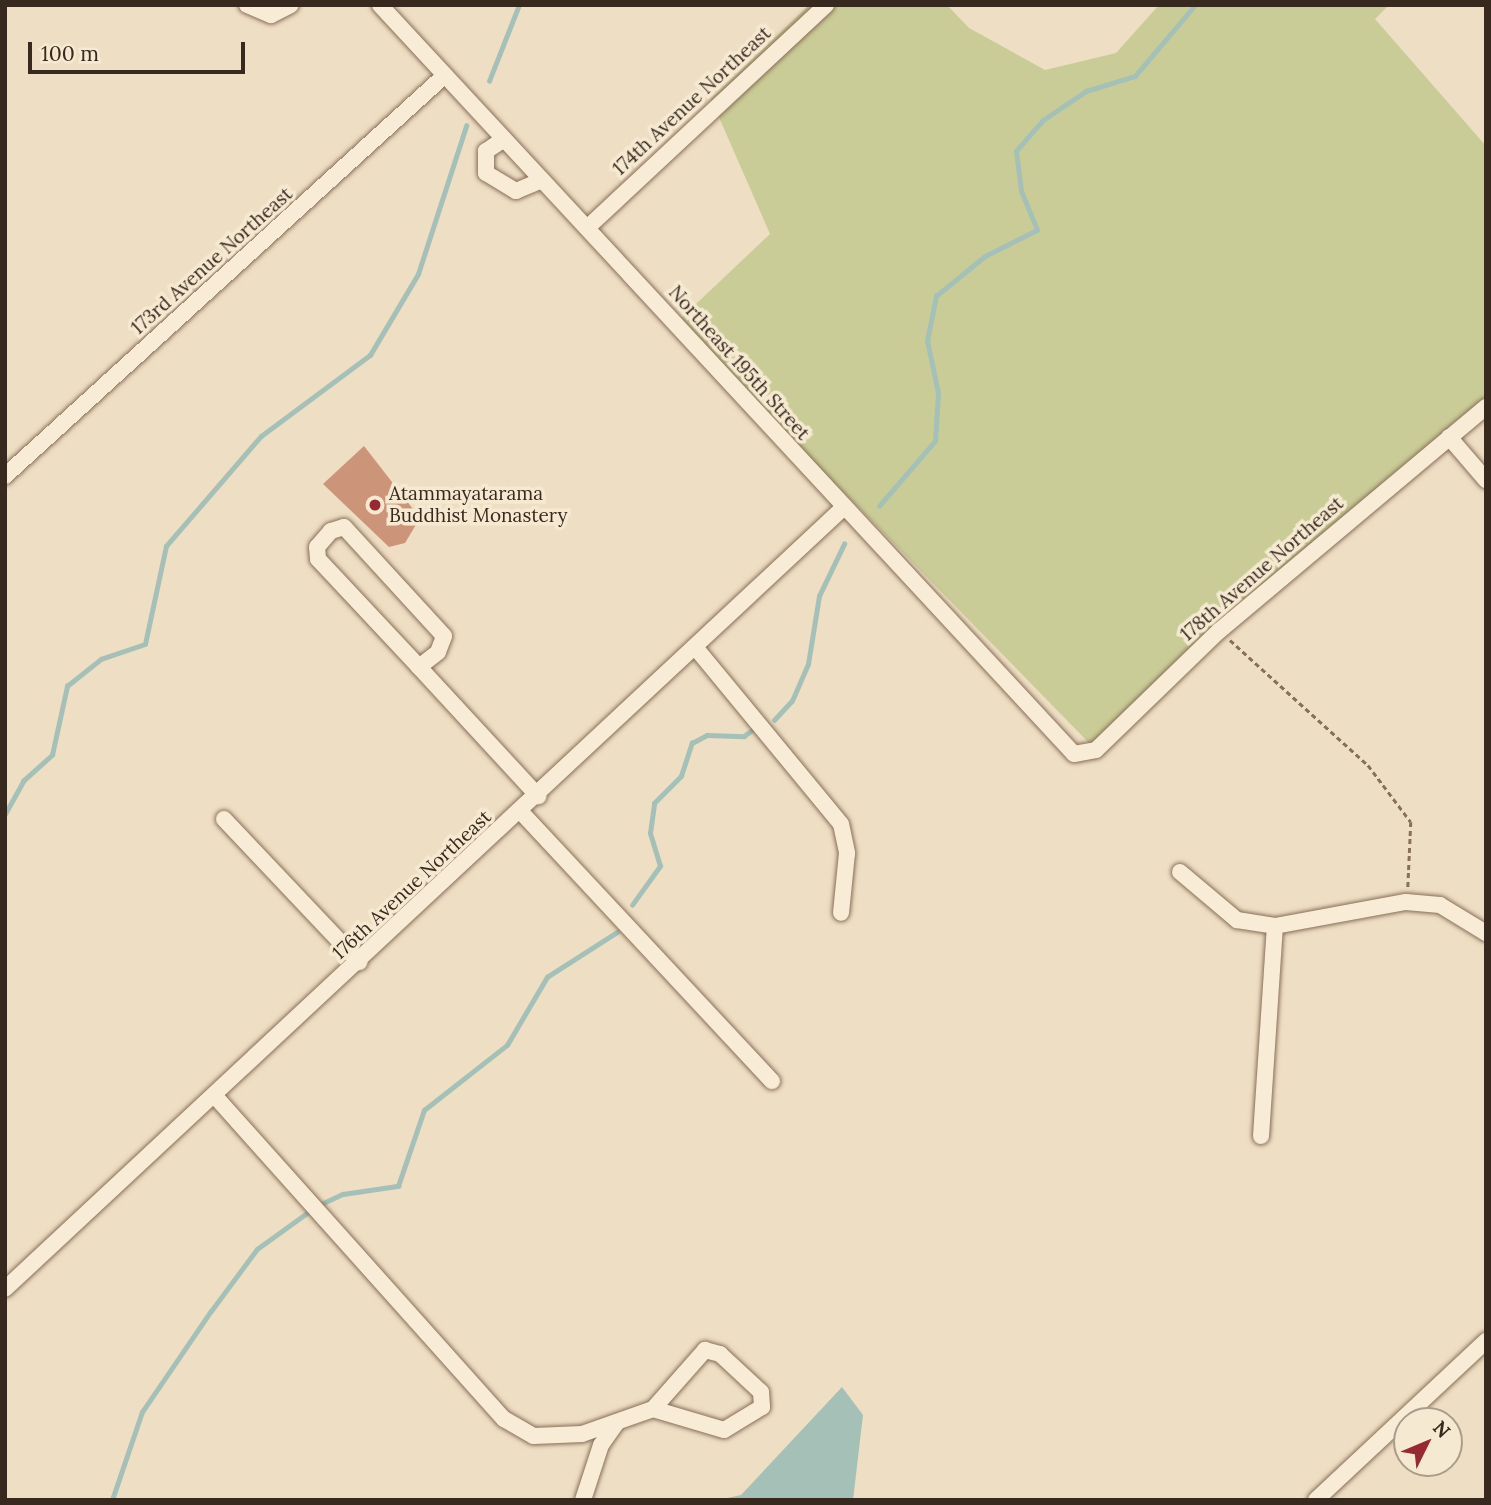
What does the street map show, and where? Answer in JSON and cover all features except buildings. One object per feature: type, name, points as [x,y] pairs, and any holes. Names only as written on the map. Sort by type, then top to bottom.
[{"type":"street","points":[[247,5],[271,15],[291,5]]},
{"type":"street","name":"Northeast 195th Street","points":[[380,5],[1067,750]]},
{"type":"street","name":"174th Avenue Northeast","points":[[587,228],[826,5]]},
{"type":"street","name":"173rd Avenue Northeast","points":[[5,476],[444,76]]},
{"type":"street","points":[[504,139],[486,151],[486,173],[516,191],[542,180]]},
{"type":"street","name":"178th Avenue Northeast","points":[[1067,750],[1083,755],[1096,750],[1219,631],[1486,407]]},
{"type":"street","points":[[1449,438],[1486,480]]},
{"type":"street","name":"176th Avenue Northeast","points":[[5,1289],[521,812],[843,508]]},
{"type":"street","points":[[419,667],[438,652],[444,636],[344,527],[331,531],[317,547],[318,559],[538,796]]},
{"type":"street","points":[[695,647],[841,824],[847,853],[841,913]]},
{"type":"street","points":[[521,812],[772,1081]]},
{"type":"street","points":[[224,819],[359,962]]},
{"type":"street","points":[[1180,872],[1225,915],[1275,926],[1406,902],[1440,905],[1486,933]]},
{"type":"street","points":[[1261,1136],[1275,926]]},
{"type":"street","points":[[214,1095],[504,1419],[534,1436],[558,1437],[617,1422],[653,1409],[705,1350],[720,1354],[761,1392],[762,1407],[724,1430],[653,1409]]},
{"type":"street","points":[[1316,1500],[1486,1341]]},
{"type":"street","points":[[583,1500],[601,1445],[617,1422]]},
{"type":"path","points":[[1219,631],[1368,765],[1411,822],[1406,902]]},
{"type":"green space","points":[[809,5],[947,5],[969,28],[1045,70],[1116,53],[1159,5],[1389,5],[1375,19],[1486,146],[1486,407],[1096,750],[677,322],[770,234],[711,99]]},
{"type":"water","points":[[842,1387],[863,1415],[853,1500],[718,1500],[741,1495]]},
{"type":"waterway","points":[[489,81],[519,5]]},
{"type":"waterway","points":[[879,506],[935,441],[938,393],[927,341],[936,296],[985,256],[1037,230],[1021,191],[1016,151],[1043,120],[1086,91],[1135,76],[1195,5]]},
{"type":"waterway","points":[[5,814],[23,781],[52,755],[67,686],[101,659],[145,644],[166,546],[261,436],[370,355],[418,274],[466,126]]},
{"type":"waterway","points":[[774,720],[792,701],[808,664],[819,596],[844,544]]},
{"type":"waterway","points":[[632,905],[660,866],[650,833],[654,803],[681,776],[692,743],[707,735],[744,736],[752,730]]},
{"type":"waterway","points":[[319,1205],[343,1194],[398,1186],[424,1110],[507,1045],[547,977],[617,932]]},
{"type":"waterway","points":[[112,1500],[142,1412],[211,1311],[257,1249],[311,1210]]},
{"type":"place","name":"Atammayatarama Buddhist Monastery","points":[[375,505]]}]
